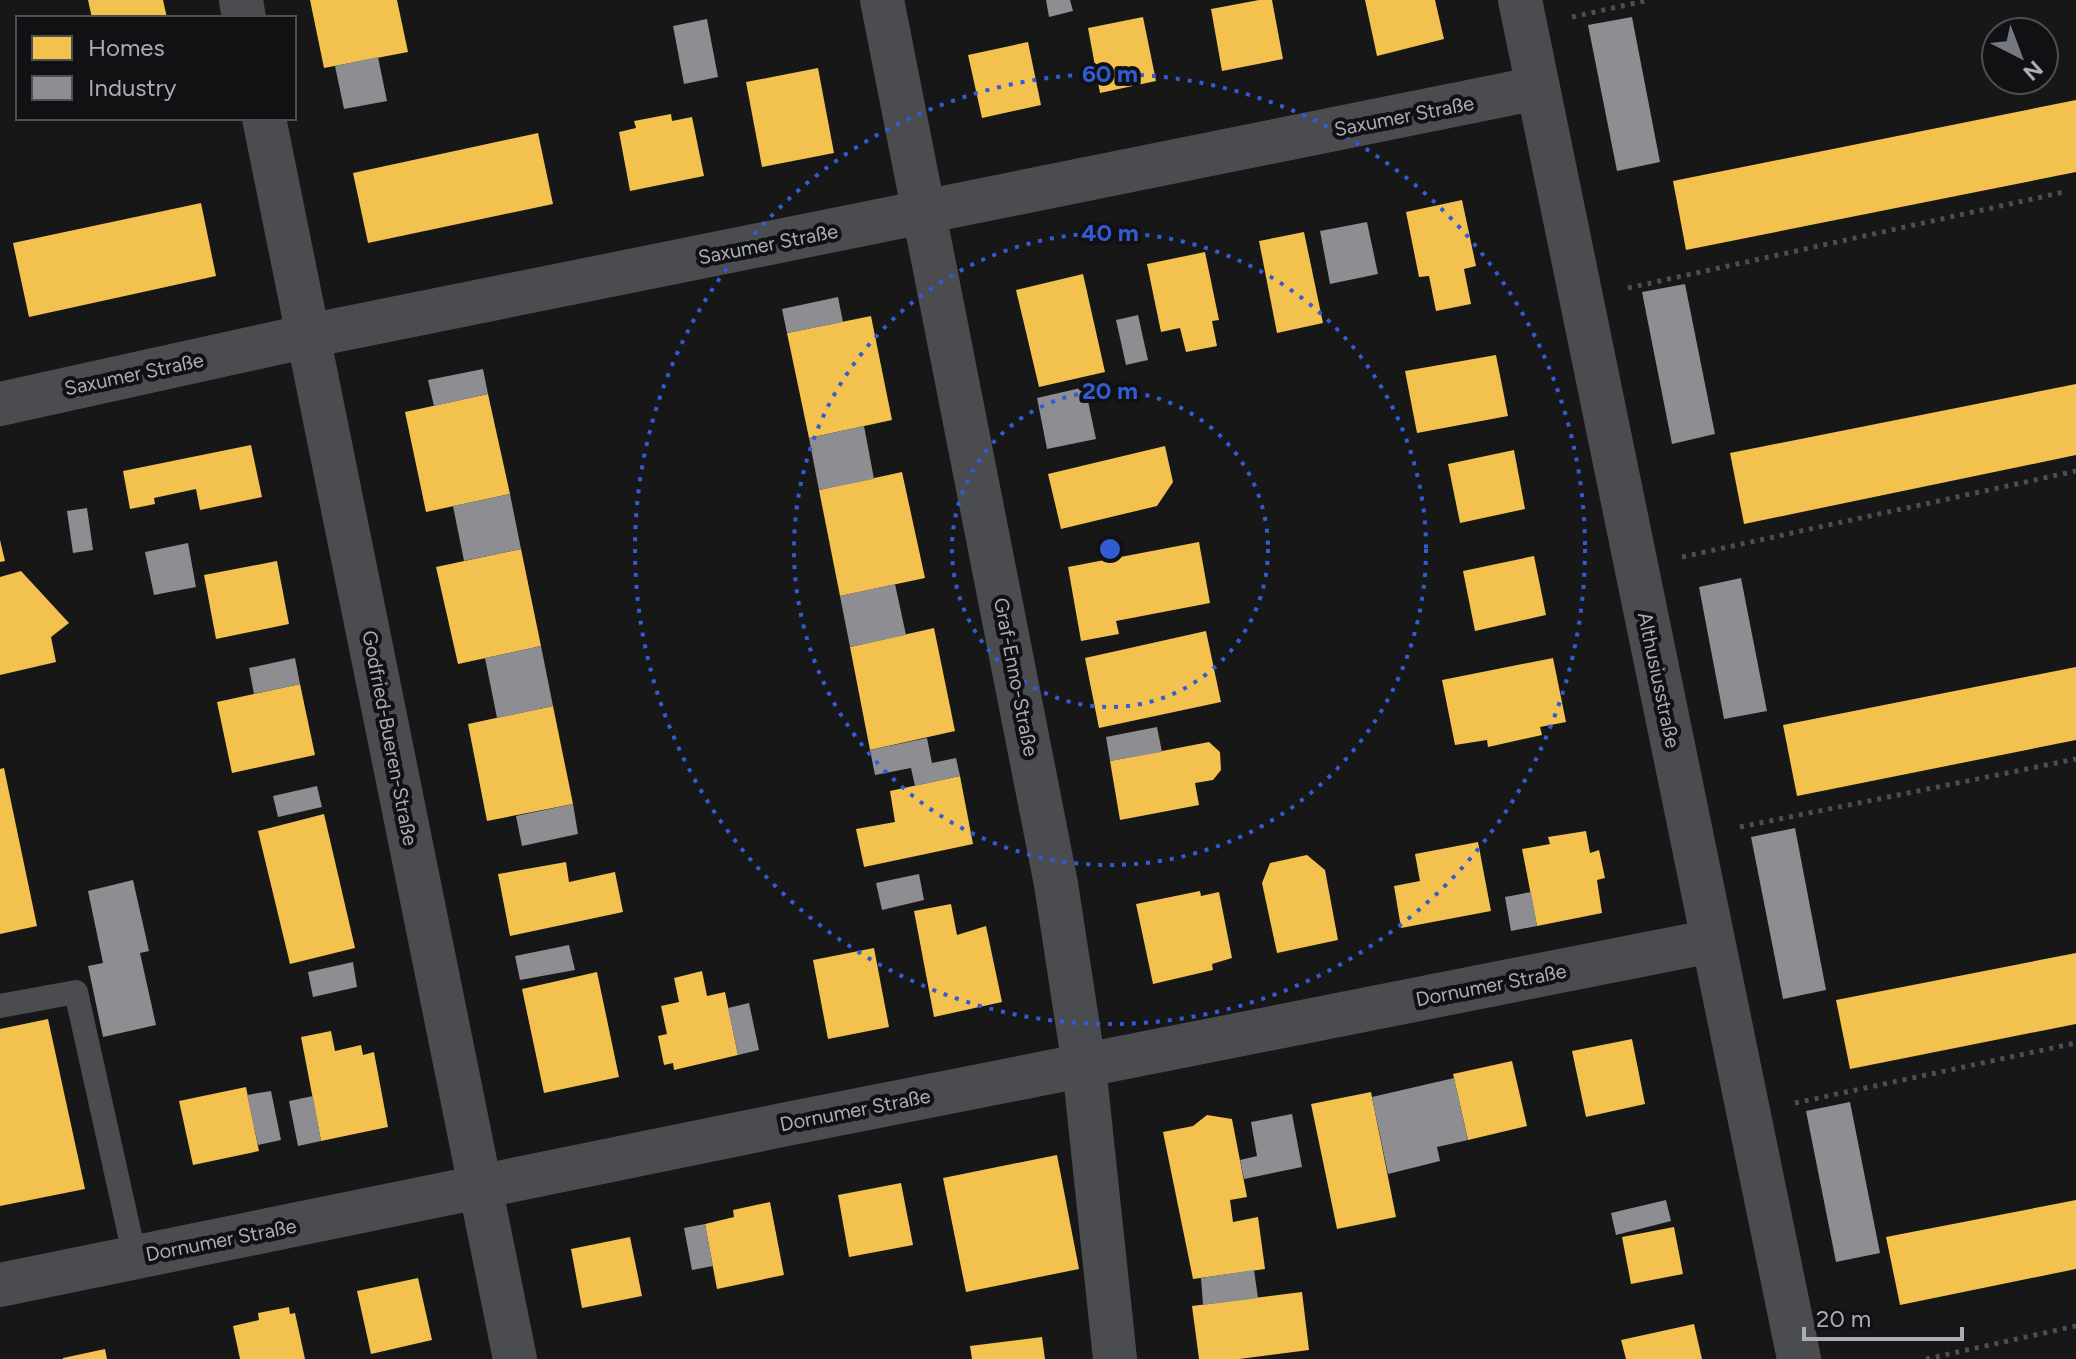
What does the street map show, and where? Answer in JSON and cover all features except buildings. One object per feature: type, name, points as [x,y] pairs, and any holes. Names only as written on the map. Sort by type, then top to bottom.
[{"type":"street","name":"Graf-Enno-Straße","points":[[882,0],[1056,884],[1084,1066],[1115,1359]]},
{"type":"street","name":"Althusiusstraße","points":[[1523,14],[1799,1359]]},
{"type":"street","name":"Saxumer Straße","points":[[0,404],[308,336],[1538,88]]},
{"type":"street","name":"Godfried-Bueren-Straße","points":[[264,120],[515,1359]]},
{"type":"street","name":"Dornumer Straße","points":[[0,1285],[1712,941]]},
{"type":"lane","points":[[0,1006],[76,992],[135,1258]]},
{"type":"path","points":[[1523,14],[1649,0]]},
{"type":"path","points":[[1581,299],[2064,192]]},
{"type":"path","points":[[1635,567],[2076,471]]},
{"type":"path","points":[[1691,837],[2076,759]]},
{"type":"path","points":[[1747,1113],[2076,1043]]},
{"type":"path","points":[[1926,1359],[2076,1326]]}]
